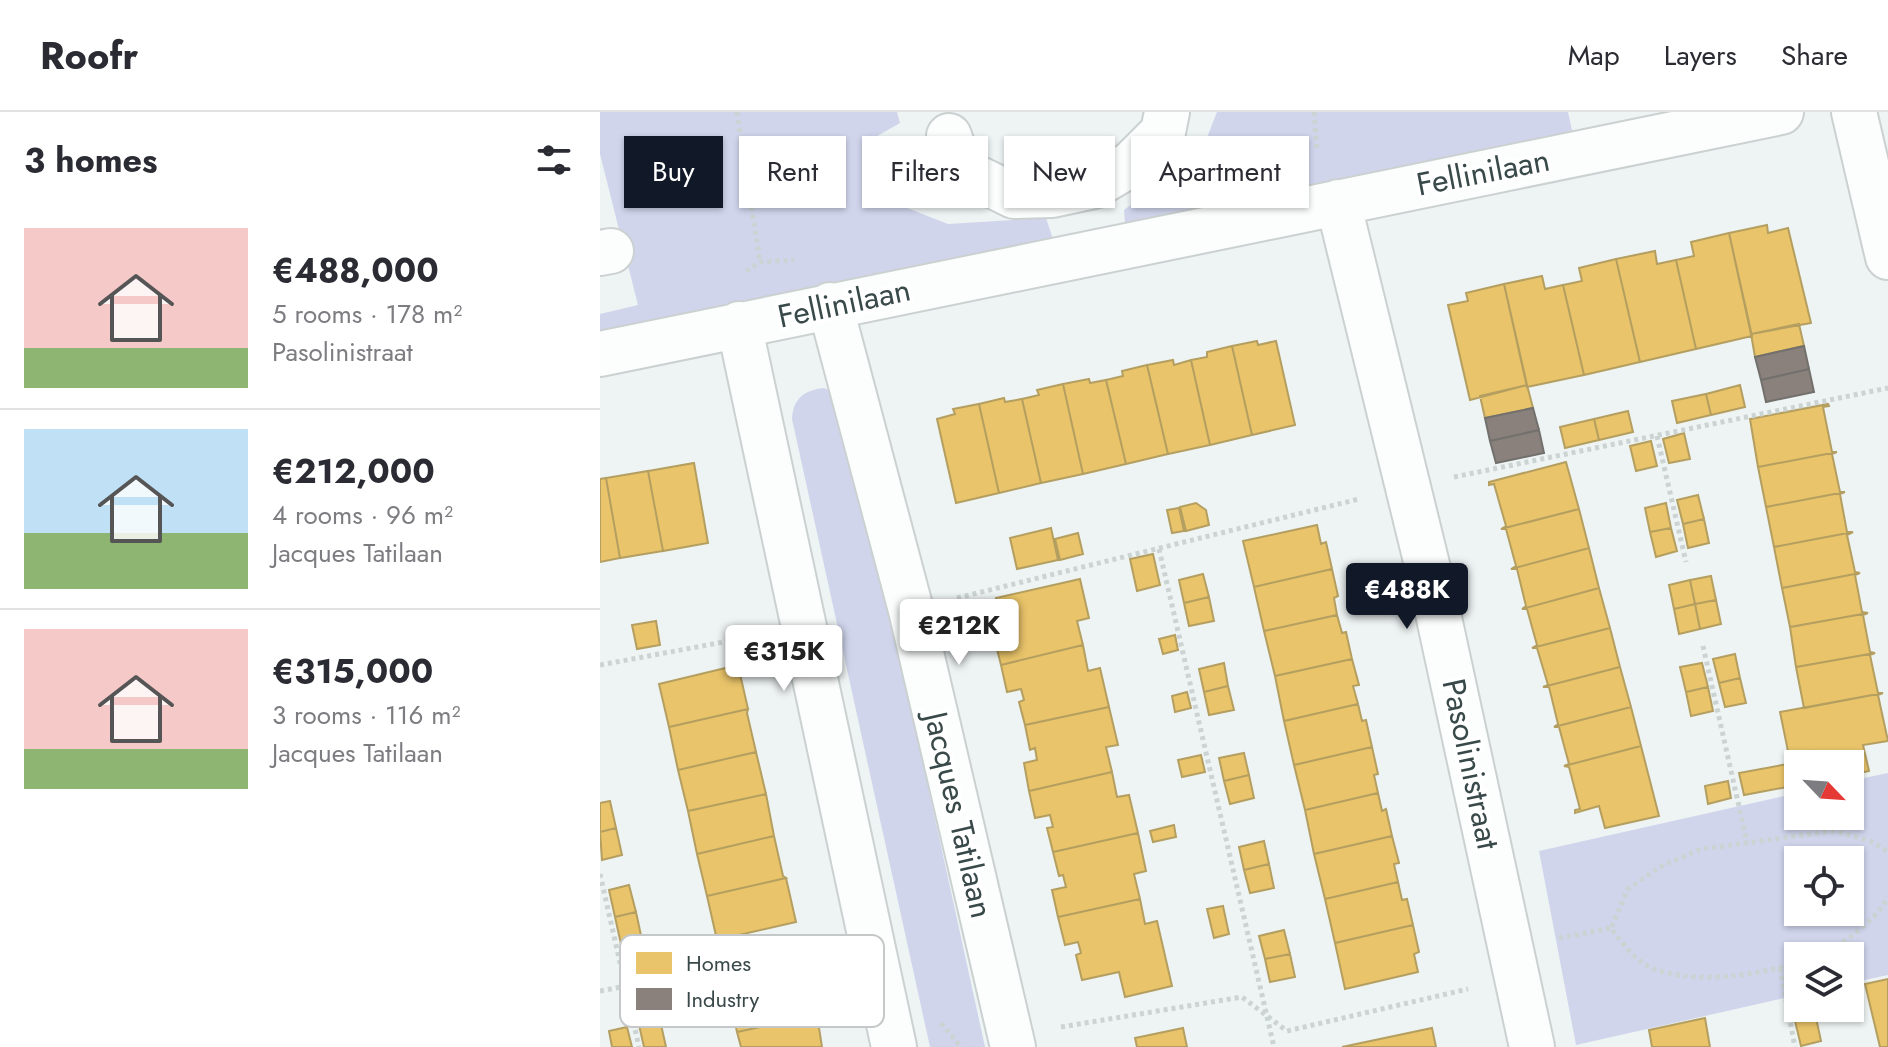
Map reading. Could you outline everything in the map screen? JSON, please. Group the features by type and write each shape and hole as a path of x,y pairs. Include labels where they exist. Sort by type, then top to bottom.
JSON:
{"street":[{"path":"1115,174 1131,164 1163,132 1167,112"},
{"name":"Fellinilaan","path":"600,354 1338,202 1593,131 1781,112"},
{"path":"1854,112 1888,257"},
{"name":"Pasolinistraat","path":"1338,202 1431,581 1532,1047"},
{"path":"1079,208 1088,253"},
{"name":"Jacques Tatilaan","path":"830,305 911,610 1012,1041"},
{"path":"739,324 870,935"},
{"path":"884,1000 894,1047"}],"path":[{"path":"737,112 760,262"},
{"path":"1314,112 1317,151"},
{"path":"911,610 1408,487 1888,388"},
{"path":"1657,436 1686,562"},
{"path":"1159,549 1274,1047"},
{"path":"600,665 804,626"},
{"path":"1703,646 1747,842"},
{"path":"1784,967 1713,977 1676,976 1641,962 1611,928 1628,889 1659,867 1701,849 1835,831 1873,842 1888,852"},
{"path":"600,874 620,960"},
{"path":"1842,942 1881,909 1888,897"},
{"path":"1780,968 1795,1047"},
{"path":"931,1011 961,1047 1012,1041 1242,997 1287,1031 1517,977"},
{"path":"600,991 620,987"},
{"path":"635,1027 639,1047"}],"shaded area":[{"path":"600,112 897,112 900,123 877,136 862,136 862,208 907,208 948,224 1046,218 1055,245 600,344 600,314 638,305 600,154"},
{"path":"1217,112 1568,112 1575,144 1309,198 1309,136 1208,136"},
{"path":"1131,205 1131,208 1259,208 1126,235 1124,210"},
{"path":"824,388 844,403 985,1047 930,1047 792,419 801,397"},
{"path":"1888,773 1888,975 1864,980 1864,942 1784,942 1784,998 1576,1045 1539,851 1784,796 1784,830 1864,830 1864,778"}],"building: Homes":[{"path":"1767,225 1768,233 1788,228 1811,323 1751,334 1729,233"},
{"path":"1729,233 1752,336 1696,349 1676,260 1694,256 1691,242"},
{"path":"1655,251 1657,264 1676,260 1696,349 1640,362 1616,259"},
{"path":"1616,259 1640,362 1584,375 1563,285 1582,281 1579,268"},
{"path":"1542,276 1545,289 1563,285 1584,375 1527,387 1504,284"},
{"path":"1504,284 1527,385 1470,400 1448,305 1468,301 1466,293"},
{"path":"1799,324 1804,346 1755,357 1751,334"},
{"path":"1257,341 1258,345 1276,341 1295,425 1252,435 1232,346"},
{"path":"1232,346 1252,435 1210,445 1191,360 1207,357 1207,352"},
{"path":"1173,360 1174,365 1191,360 1210,445 1168,454 1147,365"},
{"path":"1147,365 1168,454 1126,464 1106,380 1123,376 1122,371"},
{"path":"1089,379 1090,383 1106,380 1126,464 1083,474 1063,384"},
{"path":"1063,384 1083,474 1041,483 1022,399 1039,395 1037,390"},
{"path":"1527,385 1533,408 1485,418 1480,396"},
{"path":"1740,385 1745,407 1711,415 1706,394"},
{"path":"1706,394 1711,415 1677,423 1672,401"},
{"path":"1004,398 1005,402 1022,399 1041,483 999,493 979,404"},
{"path":"979,404 999,493 956,503 937,419 955,414 953,409"},
{"path":"1828,404 1823,407 1832,452 1837,452 1758,467 1750,419"},
{"path":"1628,411 1633,432 1599,440 1594,419"},
{"path":"1594,419 1599,440 1565,448 1560,427"},
{"path":"1684,433 1690,459 1669,463 1663,439"},
{"path":"1651,441 1657,466 1636,471 1630,446"},
{"path":"1837,452 1832,454 1840,492 1845,492 1766,507 1758,467"},
{"path":"1566,462 1579,509 1501,529 1506,526 1494,484 1489,485 1489,482"},
{"path":"694,463 708,543 663,551 648,471"},
{"path":"648,471 663,551 620,558 606,478"},
{"path":"606,478 620,558 600,562 600,479"},
{"path":"1845,492 1840,494 1847,532 1853,532 1774,547 1766,507"},
{"path":"1698,495 1704,519 1683,524 1677,500"},
{"path":"1196,503 1206,510 1209,525 1186,531 1180,507"},
{"path":"1666,503 1671,528 1650,532 1645,508"},
{"path":"1179,508 1184,531 1172,533 1167,510"},
{"path":"1579,509 1589,548 1511,569 1516,566 1506,529 1501,529"},
{"path":"1704,519 1709,543 1688,548 1683,524"},
{"path":"1317,525 1321,544 1326,542 1332,569 1254,587 1243,541"},
{"path":"1051,528 1058,560 1017,569 1010,538"},
{"path":"1671,528 1677,551 1656,557 1650,532"},
{"path":"1853,532 1847,535 1855,572 1860,573 1782,588 1774,547"},
{"path":"1078,533 1083,554 1060,560 1055,539"},
{"path":"1589,548 1599,588 1522,609 1526,606 1517,569 1511,569"},
{"path":"1153,554 1160,585 1137,591 1130,559"},
{"path":"1332,569 1338,596 1334,598 1337,615 1264,631 1254,587"},
{"path":"1860,573 1855,575 1862,612 1868,613 1790,627 1782,588"},
{"path":"1203,574 1209,597 1184,603 1179,580"},
{"path":"1711,576 1716,600 1695,604 1690,580"},
{"path":"1080,579 1089,618 1077,621 1083,645 1001,665 994,637 1008,634 1006,622 1001,623 996,598"},
{"path":"1690,580 1695,604 1674,609 1669,585"},
{"path":"1599,588 1610,628 1532,648 1537,645 1527,609 1522,609"},
{"path":"1209,597 1214,621 1189,626 1184,603"},
{"path":"1716,600 1721,624 1700,629 1695,604"},
{"path":"1695,604 1700,629 1679,634 1674,609"},
{"path":"1868,613 1863,615 1870,652 1875,653 1796,667 1790,627"},
{"path":"1337,615 1342,633 1346,632 1352,659 1275,676 1264,631"},
{"path":"656,621 660,645 637,649 632,625"},
{"path":"1610,628 1620,667 1543,687 1548,685 1537,648 1532,648"},
{"path":"1175,635 1178,650 1163,654 1159,639"},
{"path":"1083,645 1088,671 1100,668 1109,707 1025,725 1019,702 1024,700 1021,689 1007,692 1001,665"},
{"path":"1875,653 1870,655 1878,693 1883,693 1804,708 1796,667"},
{"path":"1735,654 1740,678 1719,683 1713,659"},
{"path":"1352,659 1359,685 1353,686 1358,704 1284,721 1275,676"},
{"path":"1224,663 1228,686 1204,692 1199,669"},
{"path":"1702,663 1708,687 1686,692 1680,667"},
{"path":"738,665 748,709 669,727 659,684"},
{"path":"1620,667 1631,707 1554,727 1558,724 1549,687 1543,687"},
{"path":"1740,678 1746,703 1725,707 1719,683"},
{"path":"1228,686 1234,710 1209,715 1204,692"},
{"path":"1708,687 1713,711 1691,716 1686,692"},
{"path":"1187,692 1191,708 1175,712 1172,696"},
{"path":"1883,693 1878,695 1888,741 1863,745 1869,771 1864,772 1864,750 1788,750 1780,712"},
{"path":"1358,704 1362,721 1366,720 1372,747 1294,765 1284,721"},
{"path":"1109,707 1118,745 1106,747 1112,772 1029,791 1024,763 1037,760 1035,748 1030,750 1025,725"},
{"path":"1631,707 1641,746 1564,766 1569,764 1559,727 1554,727"},
{"path":"748,709 756,752 678,770 669,727"},
{"path":"1641,746 1659,816 1605,828 1599,806 1575,813 1580,809 1569,767 1564,766"},
{"path":"1372,747 1378,774 1374,775 1378,793 1305,810 1294,765"},
{"path":"756,752 766,794 688,811 678,770"},
{"path":"1244,753 1249,775 1224,781 1219,758"},
{"path":"1201,755 1205,772 1182,777 1178,760"},
{"path":"1784,765 1784,788 1744,795 1739,773"},
{"path":"1112,772 1117,797 1129,795 1138,833 1053,852 1047,828 1053,827 1050,815 1035,818 1029,791"},
{"path":"1249,775 1254,798 1230,804 1224,781"},
{"path":"1728,781 1731,798 1708,804 1705,786"},
{"path":"1378,793 1382,811 1386,809 1392,836 1314,854 1305,810"},
{"path":"766,794 774,836 697,854 688,811"},
{"path":"610,801 616,828 600,832 600,803"},
{"path":"1174,825 1176,837 1153,842 1150,831"},
{"path":"616,828 622,855 602,860 600,832"},
{"path":"1138,833 1146,871 1134,874 1140,899 1058,917 1052,890 1066,887 1063,875 1059,876 1053,852"},
{"path":"774,836 786,878 707,896 697,854"},
{"path":"1392,836 1399,863 1394,864 1398,882 1325,899 1314,854"},
{"path":"1264,841 1269,864 1244,870 1239,847"},
{"path":"1269,864 1274,888 1250,893 1244,870"},
{"path":"786,878 796,922 739,935 716,935 707,896"},
{"path":"1398,882 1402,900 1407,899 1413,925 1335,943 1325,899"},
{"path":"629,885 636,912 615,917 609,890"},
{"path":"1140,899 1145,924 1157,921 1172,986 1125,997 1119,972 1082,980 1076,955 1081,953 1078,942 1065,945 1058,917"},
{"path":"1223,906 1229,934 1214,938 1207,909"},
{"path":"636,912 641,935 620,935 620,940 615,917"},
{"path":"1413,925 1419,952 1414,954 1418,972 1345,989 1335,943"},
{"path":"1284,930 1290,954 1265,959 1259,936"},
{"path":"1290,954 1295,977 1270,982 1265,959"},
{"path":"1888,979 1888,1047 1880,1047 1865,984"},
{"path":"1705,1018 1710,1047 1652,1047 1649,1030"},
{"path":"1795,1022 1817,1022 1821,1041 1801,1046"},
{"path":"627,1027 632,1047 612,1047 609,1031"},
{"path":"639,1027 662,1027 666,1047 644,1047"},
{"path":"736,1027 761,1027 737,1032"},
{"path":"761,1027 819,1027 822,1047 741,1047 737,1032"},
{"path":"1183,1028 1187,1047 1137,1047 1135,1038"},
{"path":"1432,1028 1436,1047 1342,1047"}],"building: Industry":[{"path":"1804,346 1809,369 1761,380 1755,357"},
{"path":"1809,369 1814,392 1766,402 1761,380"},
{"path":"1533,408 1539,430 1490,441 1485,418"},
{"path":"1539,430 1544,453 1496,463 1490,441"}]}
